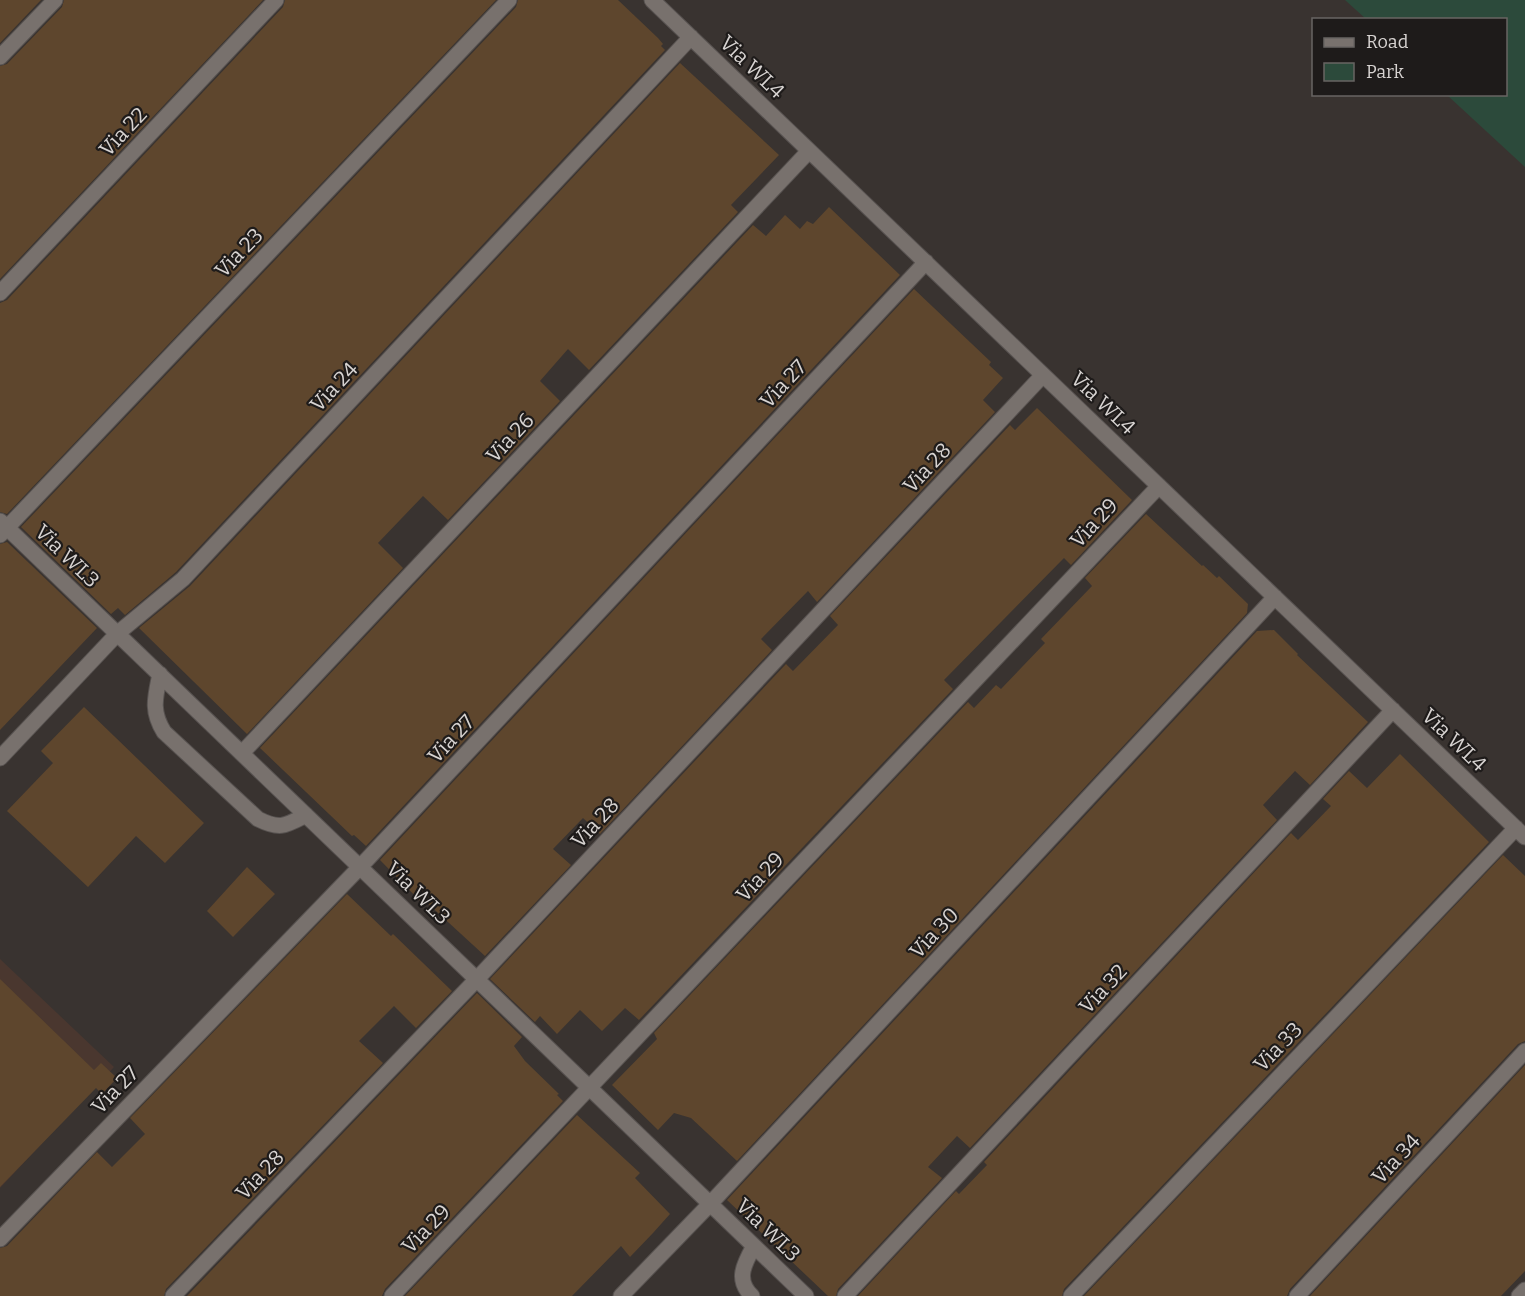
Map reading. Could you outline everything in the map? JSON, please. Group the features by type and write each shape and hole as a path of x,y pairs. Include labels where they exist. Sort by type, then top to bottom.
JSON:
{"street":[{"path":"0,57 55,0"},
{"name":"Via 22","path":"0,293 276,0"},
{"name":"Via 23","path":"2,528 508,0"},
{"name":"Via WL4","path":"652,0 1520,832"},
{"name":"Via 24","path":"0,758 118,633 183,579 691,38"},
{"name":"Via 26","path":"242,753 809,151"},
{"name":"Via 27","path":"0,1239 360,867 926,262"},
{"name":"Via 28","path":"173,1296 477,980 1043,375"},
{"name":"Via 29","path":"392,1296 1159,486"},
{"name":"Via WL3","path":"2,528 118,633 806,1296"},
{"name":"Via 30","path":"621,1296 710,1204 1275,597"},
{"path":"160,674 154,702 157,720 164,732 258,819 271,825 285,826 306,815"},
{"name":"Via 32","path":"845,1296 1393,710"},
{"name":"Via 33","path":"1071,1296 1520,832"},
{"name":"Via 34","path":"1297,1296 1525,1051"},
{"path":"752,1296 746,1291 741,1278 743,1265 754,1246"},
{"path":"1520,1296 1525,1290"}],"shaded area":[{"path":"0,959 114,1067 0,1188"}],"green space":[{"path":"1345,0 1525,0 1525,167 1448,96 1507,96 1507,18 1365,18"}],"building":[{"path":"0,0 41,0 0,43"},
{"path":"64,0 263,0 0,279 0,66 7,64 62,7"},
{"path":"285,0 496,0 7,514 0,512 0,303 7,300 283,7"},
{"path":"518,0 618,0 658,38 665,50 176,572 125,615 118,608 111,614 21,527 516,7"},
{"path":"680,63 779,155 731,205 738,212 589,370 568,349 540,381 560,401 448,520 423,496 378,543 403,568 247,734 139,628 190,586"},
{"path":"829,207 900,275 366,846 354,835 352,836 260,748 753,225 766,236 785,215 800,229 807,221 813,224"},
{"path":"914,289 991,362 989,365 1003,378 983,400 995,412 817,602 808,591 761,639 772,650 600,834 583,818 553,849 571,865 485,956 424,900 422,903 380,860"},
{"path":"1037,408 1132,500 1071,565 1064,558 944,680 953,689 639,1020 625,1008 602,1031 580,1010 557,1034 540,1016 535,1022 490,979 786,664 793,671 838,625 830,616 1010,425 1015,430"},
{"path":"1146,514 1202,566 1217,578 1219,576 1248,604 1247,613 737,1161 691,1118 674,1113 658,1130 612,1085 657,1039 654,1033 968,702 974,708 996,685 1001,689 1045,643 1041,639 1092,586 1085,578"},
{"path":"7,542 97,628 0,730 0,544"},
{"path":"1274,630 1368,722 1310,785 1295,771 1263,805 1277,820 970,1148 957,1136 928,1167 942,1178 838,1289 836,1296 828,1296 727,1200 1257,631"},
{"path":"84,707 204,823 165,863 136,836 88,887 7,811 53,763 41,751"},
{"path":"1400,754 1489,842 1064,1289 1062,1296 858,1296 956,1191 959,1194 987,1165 984,1162 1291,833 1298,840 1331,806 1323,799 1349,771 1367,788"},
{"path":"1503,855 1525,876 1525,1041 1518,1044 1290,1289 1287,1296 1084,1296"},
{"path":"247,867 275,894 233,937 207,911"},
{"path":"347,894 391,936 393,934 452,991 416,1028 394,1006 359,1041 383,1063 166,1289 164,1296 0,1296 0,1248 7,1246 97,1152 112,1167 145,1134 130,1118"},
{"path":"0,979 94,1070 101,1063 117,1078 102,1094 96,1088 0,1187"},
{"path":"477,993 522,1037 514,1046 563,1101 385,1289 382,1296 187,1296"},
{"path":"1525,1065 1525,1271 1501,1296 1310,1296"},
{"path":"577,1115 640,1173 635,1178 670,1214 653,1233 630,1257 621,1246 572,1296 405,1296"}]}
